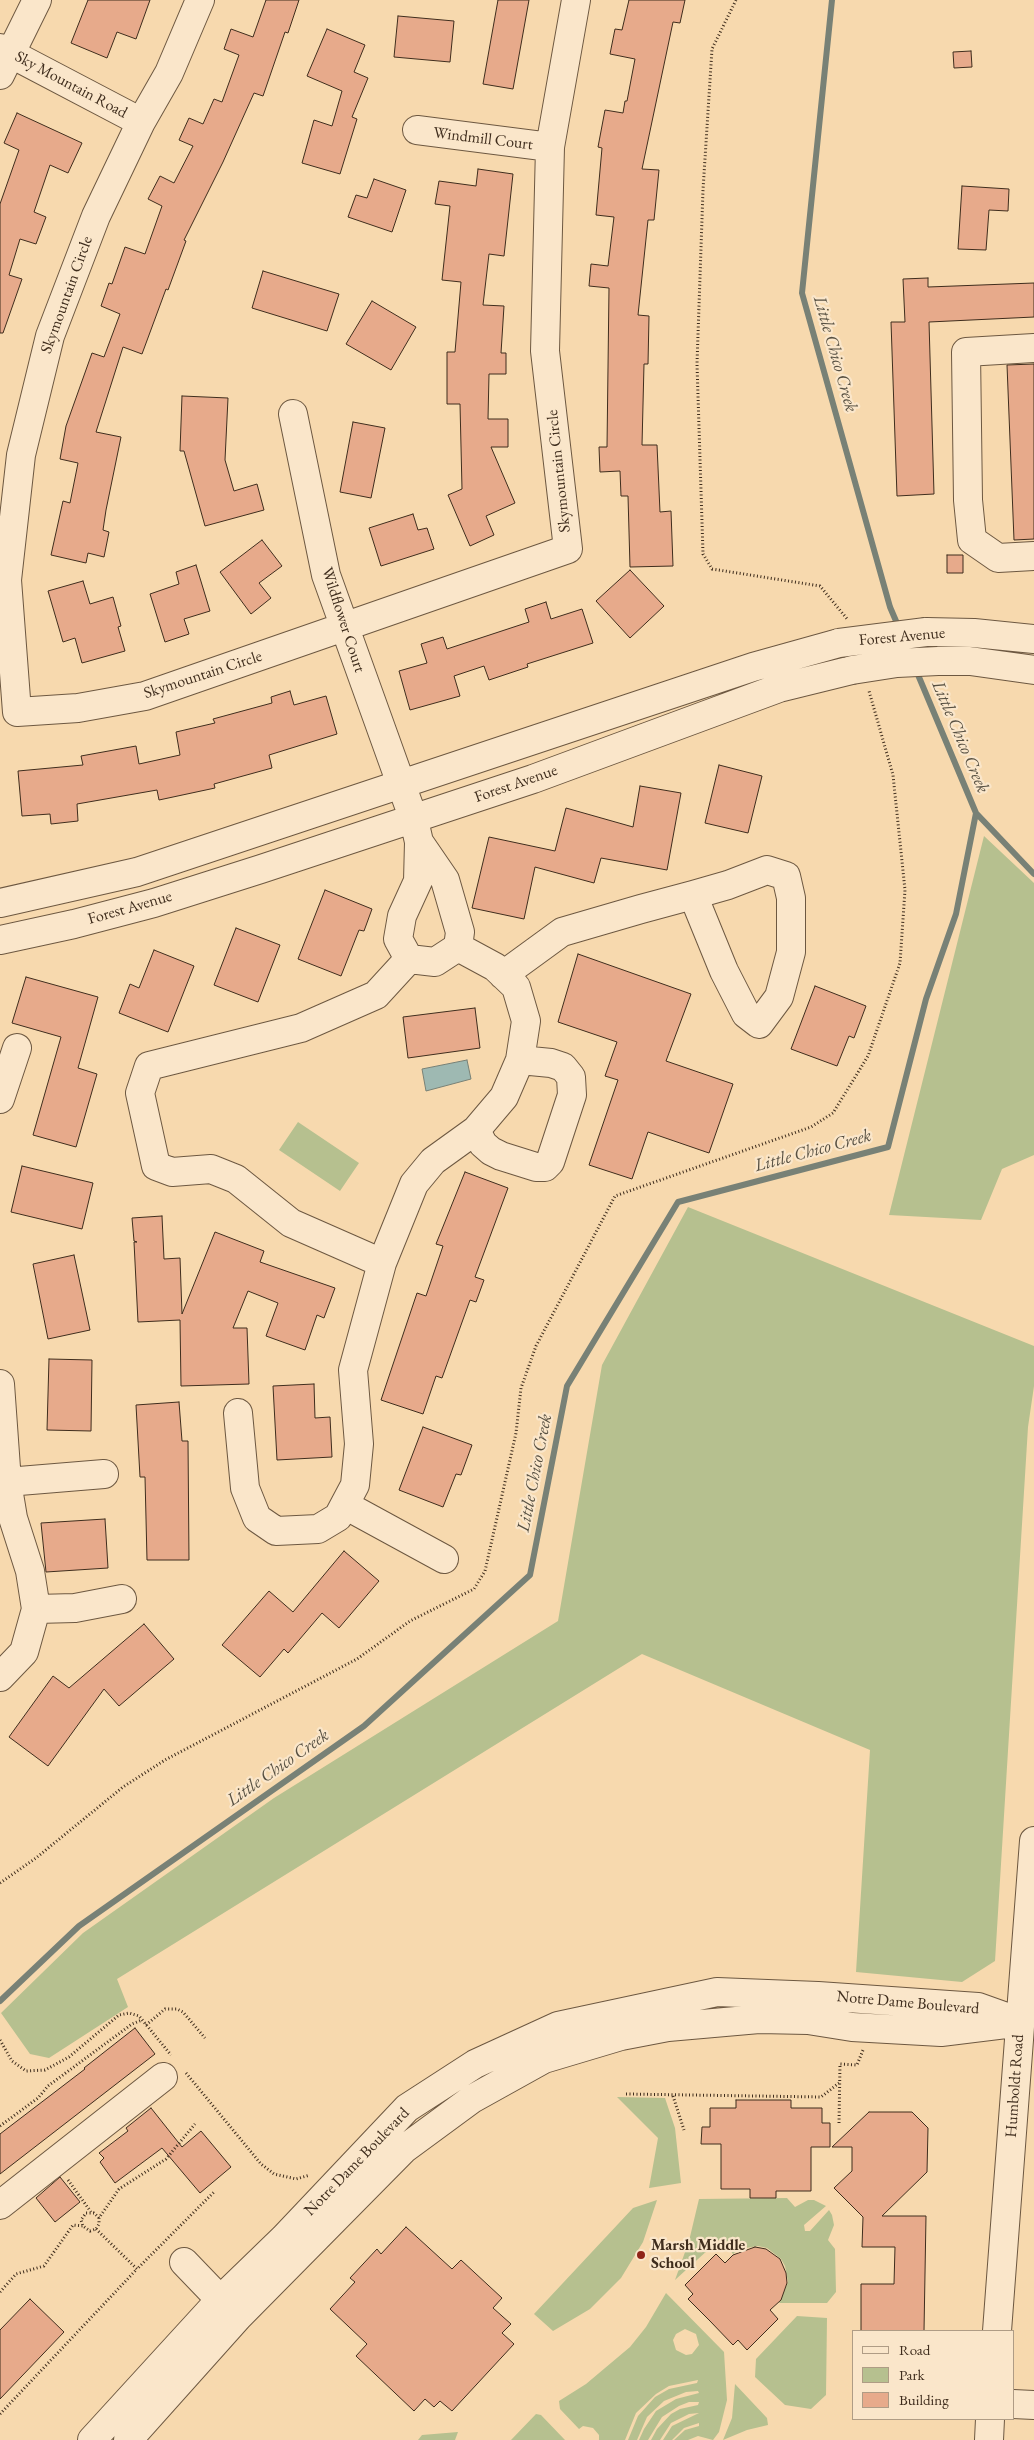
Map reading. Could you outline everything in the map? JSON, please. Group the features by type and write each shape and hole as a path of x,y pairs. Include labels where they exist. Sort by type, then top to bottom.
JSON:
{"street":[{"path":"4,59 37,0"},
{"name":"Skymountain Circle","path":"200,0 169,73 141,122 96,216 50,336 21,455 7,580 17,712 78,708 145,696 232,667 344,625 568,549 545,351 550,147 576,0"},
{"name":"Sky Mountain Road","path":"4,59 141,122"},
{"name":"Windmill Court","path":"417,130 550,147"},
{"path":"1034,348 966,352 968,500 972,540 998,558 1034,556"},
{"name":"Wildflower Court","path":"293,414 326,575 416,831"},
{"name":"Forest Avenue","path":"0,904 137,872 844,635 974,632 1034,639"},
{"name":"Forest Avenue","path":"0,940 74,924 416,831 780,688 859,676 896,663 970,661 1034,670"},
{"path":"409,959 435,962 458,947 460,932 445,880 416,831"},
{"path":"409,959 398,939 402,916 418,881 416,831"},
{"path":"503,975 562,932 728,885 767,870 786,876 791,898 791,952 779,997 759,1024 746,1014 724,971 694,895"},
{"path":"238,1413 245,1488 257,1518 276,1531 318,1529 338,1517 355,1485 359,1444 353,1370 382,1263 414,1184 433,1161 476,1130 504,1097 520,1060 526,1021 516,987 495,968 458,947"},
{"path":"382,1263 290,1223 236,1179 211,1169 172,1172 156,1166 140,1094 149,1066 301,1028 376,995 409,959"},
{"path":"0,1099 17,1048"},
{"path":"476,1130 483,1144 501,1156 536,1167 545,1167 550,1162 572,1095 571,1077 563,1067 557,1065 520,1060"},
{"path":"0,1384 7,1482 12,1518 30,1571 36,1609 24,1652 0,1677"},
{"path":"7,1482 104,1474"},
{"path":"345,1505 444,1558"},
{"path":"36,1609 75,1608 122,1599"},
{"name":"Humboldt Road","path":"997,2330 1027,2023 1034,1841"},
{"name":"Notre Dame Boulevard","path":"92,2440 229,2309 404,2149 472,2099 544,2059 621,2036 668,2027 759,2019 808,2020 852,2027 941,2032 1027,2023"},
{"path":"0,2205 163,2077"},
{"path":"184,2262 229,2309"},
{"name":"Notre Dame Boulevard","path":"128,2440 229,2309"},
{"path":"1014,2404 1034,2404"},
{"path":"989,2440 990,2420"}],"path":[{"path":"736,0 712,49 704,181 697,364 703,554 712,569 820,586 848,617 844,635"},
{"path":"0,1883 36,1858 123,1787 165,1760 357,1659 410,1622 474,1589 485,1571 516,1433 521,1388 536,1346 615,1196 811,1127 833,1113 868,1056 900,963 905,890 893,775 859,676"},
{"path":"146,2025 165,2009 176,2009 183,2012 205,2038"},
{"path":"0,2126 38,2098 48,2086 132,2024 142,2020"},
{"path":"839,2123 840,2064 857,2065 864,2048"},
{"path":"626,2094 821,2097 839,2082"},
{"path":"673,2096 684,2130"},
{"path":"0,2292 16,2274 44,2266 73,2225 83,2226 90,2231 96,2229 99,2224 99,2218 119,2189 166,2159 195,2124"},
{"path":"55,2161 91,2212 99,2218"},
{"path":"0,2414 137,2269 215,2191"},
{"path":"83,2226 82,2218 91,2212"},
{"path":"96,2229 137,2269"}],"green space":[{"path":"984,836 1034,883 1034,1155 1002,1169 981,1220 889,1215"},
{"path":"298,1122 359,1163 340,1191 279,1150"},
{"path":"688,1207 1034,1346 1034,1386 1028,1427 995,1961 962,1982 856,1972 870,1750 642,1654 117,1979 128,2007 49,2058 30,2054 1,2013 83,1933 274,1798 558,1621 602,1365"},
{"path":"617,2097 665,2098 675,2128 681,2183 649,2188 658,2138"},
{"path":"787,2198 795,2207 808,2200 814,2200 826,2206 804,2225 805,2231 810,2231 829,2210 832,2215 834,2225 828,2240 835,2249 836,2292 827,2303 779,2303 788,2282 785,2266 781,2259 767,2248 758,2246 740,2249 733,2254 720,2239 675,2280 689,2241 699,2199"},
{"path":"657,2200 643,2242 621,2278 590,2309 553,2331 534,2314 633,2208"},
{"path":"666,2293 724,2352 727,2400 719,2432 713,2440 698,2436 688,2440 674,2440 685,2430 699,2426 699,2423 684,2428 672,2440 663,2440 672,2426 699,2413 689,2414 671,2423 660,2440 651,2440 657,2429 671,2414 680,2409 698,2405 699,2402 689,2402 662,2417 648,2440 639,2440 656,2411 676,2399 699,2393 698,2391 686,2392 664,2401 647,2417 637,2440 628,2440 638,2416 655,2397 669,2389 697,2383 698,2380 669,2386 656,2394 636,2413 625,2440 599,2440 599,2435 593,2428 583,2426 579,2429 560,2409 559,2401 586,2384 630,2347 646,2327","holes":["685,2329 696,2334 699,2345 692,2354 686,2355 676,2350 673,2340 676,2334"]},
{"path":"797,2316 827,2318 826,2395 811,2409 785,2405 755,2377 756,2359"},
{"path":"735,2384 767,2418 768,2425 747,2430 723,2440 732,2418"},
{"path":"536,2414 541,2415 565,2440 511,2440"},
{"path":"458,2432 455,2440 418,2440 422,2435"}],"water":[{"path":"467,1060 471,1079 426,1091 422,1069"}],"building":[{"path":"88,0 150,0 136,39 117,32 107,58 71,43"},
{"path":"266,0 299,0 288,33 285,32 263,96 254,93 223,162 184,240 186,241 168,290 166,289 142,354 123,347 96,432 121,437 103,530 109,532 104,557 88,553 86,563 51,555 63,501 70,503 78,463 60,459 66,426 92,353 104,357 120,314 101,306 109,283 112,284 125,247 145,254 162,206 148,199 160,176 174,183 193,146 179,140 189,118 203,124 214,99 222,102 239,55 224,49 231,29 253,37"},
{"path":"498,0 529,0 513,89 483,84"},
{"path":"629,0 685,0 680,23 673,22 642,169 659,170 654,220 648,220 638,315 649,316 648,364 644,364 642,445 657,445 660,512 671,511 673,566 630,567 628,496 621,496 620,471 600,472 599,447 607,447 609,288 589,286 591,264 608,266 614,217 596,215 602,148 598,147 605,110 623,113 625,101 627,101 635,59 610,54 615,29 622,30"},
{"path":"398,16 454,21 450,62 394,57"},
{"path":"327,29 365,45 354,72 368,78 352,117 357,119 340,174 302,163 314,120 332,126 342,91 307,76"},
{"path":"971,51 972,67 954,68 953,52"},
{"path":"17,113 82,143 68,173 50,165 34,212 46,217 36,244 20,239 9,275 22,279 3,333 0,333 0,204 19,150 4,143"},
{"path":"478,169 513,174 504,256 489,254 483,305 504,306 501,353 506,353 506,374 489,374 488,419 508,419 508,447 491,447 515,503 486,516 494,535 470,546 448,495 462,489 460,404 447,404 447,352 455,352 461,282 442,280 450,206 435,204 439,181 476,186"},
{"path":"374,179 406,190 392,232 348,217 356,195 367,198"},
{"path":"962,186 1009,189 1008,211 989,210 986,250 958,249"},
{"path":"263,271 339,294 327,331 252,308"},
{"path":"928,278 928,287 1034,283 1034,317 929,322 934,494 897,496 891,322 905,322 903,279"},
{"path":"372,301 416,327 391,370 346,344"},
{"path":"1034,364 1034,539 1014,540 1007,365"},
{"path":"182,396 228,398 225,460 234,491 257,484 264,510 205,526 184,451 180,451"},
{"path":"353,422 385,428 371,498 340,492"},
{"path":"413,514 418,530 427,528 434,549 381,566 369,528"},
{"path":"262,540 282,566 259,583 271,598 251,614 220,572"},
{"path":"947,555 963,555 963,573 947,573"},
{"path":"196,565 210,611 184,619 189,634 165,642 150,594 179,584 176,572"},
{"path":"630,570 664,606 630,638 596,601"},
{"path":"83,581 90,604 113,597 121,626 118,627 125,651 82,663 75,638 63,642 48,591"},
{"path":"546,602 551,619 582,609 593,643 527,664 528,667 489,680 484,666 454,676 460,696 410,710 399,671 427,663 421,644 443,637 447,649 529,622 525,609"},
{"path":"290,691 294,705 326,696 337,734 269,755 272,768 214,784 215,788 159,800 157,790 77,804 78,821 51,824 50,814 22,816 18,771 83,765 81,756 136,746 139,764 180,755 176,732 215,723 213,719 272,703 271,697"},
{"path":"719,765 762,776 748,833 705,823"},
{"path":"640,786 681,793 667,870 601,858 594,883 535,867 524,919 472,908 489,837 555,851 566,808 633,827"},
{"path":"325,890 372,909 364,931 359,930 341,976 298,959"},
{"path":"236,928 280,945 258,1002 214,985"},
{"path":"154,950 194,966 168,1032 119,1013 130,984 139,988"},
{"path":"578,954 691,994 666,1061 733,1084 709,1153 648,1132 632,1179 589,1165 618,1080 605,1076 617,1042 558,1022"},
{"path":"26,977 98,997 78,1068 97,1074 76,1147 33,1135 61,1037 12,1023"},
{"path":"815,986 866,1006 854,1038 849,1036 837,1066 791,1049"},
{"path":"475,1008 480,1048 408,1058 403,1017"},
{"path":"22,1166 93,1183 82,1229 11,1212"},
{"path":"465,1172 508,1188 475,1277 484,1280 476,1302 470,1300 442,1378 436,1376 423,1414 381,1400 417,1293 426,1296 443,1246 436,1244"},
{"path":"162,1216 164,1259 180,1258 182,1314 215,1232 264,1251 260,1262 335,1288 324,1318 317,1315 305,1350 266,1336 278,1303 248,1291 233,1328 247,1328 249,1384 181,1386 180,1320 138,1322 134,1242 137,1242 134,1241 132,1218"},
{"path":"74,1255 90,1330 48,1339 33,1264"},
{"path":"49,1359 92,1360 91,1431 47,1430"},
{"path":"314,1384 315,1418 330,1417 332,1457 277,1460 273,1386"},
{"path":"179,1402 182,1441 188,1441 189,1560 147,1560 145,1477 140,1477 136,1405"},
{"path":"423,1427 472,1445 461,1475 456,1474 443,1507 399,1490"},
{"path":"105,1519 108,1568 46,1572 41,1523"},
{"path":"344,1551 379,1581 339,1628 322,1613 288,1653 284,1649 260,1677 222,1645 269,1591 293,1612"},
{"path":"144,1624 174,1659 119,1706 104,1689 48,1766 9,1737 53,1676 69,1688"},
{"path":"135,2028 155,2054 0,2174 0,2134"},
{"path":"736,2100 791,2100 791,2108 822,2108 822,2123 830,2123 830,2147 811,2147 811,2191 776,2191 776,2198 750,2198 750,2189 721,2189 721,2144 701,2144 702,2127 710,2127 710,2108 736,2108"},
{"path":"151,2108 182,2147 201,2131 231,2167 200,2193 162,2148 115,2183 100,2162 104,2158 99,2153 128,2131 126,2128"},
{"path":"869,2112 912,2112 928,2128 927,2172 882,2216 926,2216 924,2330 861,2330 861,2284 894,2284 895,2247 862,2247 863,2217 834,2188 852,2171 852,2147 832,2147"},
{"path":"60,2177 80,2202 55,2222 36,2198"},
{"path":"406,2227 452,2269 461,2260 502,2298 493,2308 511,2324 502,2333 514,2344 452,2411 440,2401 434,2407 425,2399 414,2411 356,2356 367,2344 330,2309 355,2282 350,2278 377,2249 381,2254"},
{"path":"755,2247 766,2249 780,2259 786,2273 787,2283 781,2300 770,2310 778,2319 747,2350 738,2340 733,2345 688,2299 693,2294 685,2285 716,2254 725,2263 733,2255"},
{"path":"30,2299 64,2332 0,2399 0,2330"}],"waterway":[{"name":"Little Chico Creek","path":"832,0 802,293 890,607 899,628"},
{"name":"Little Chico Creek","path":"0,2001 79,1926 364,1726 530,1575 567,1386 678,1202 888,1147 926,999 956,914 976,813 916,670"},
{"path":"976,813 1034,874"}],"place":[{"name":"Marsh Middle School","path":"641,2255"}]}
